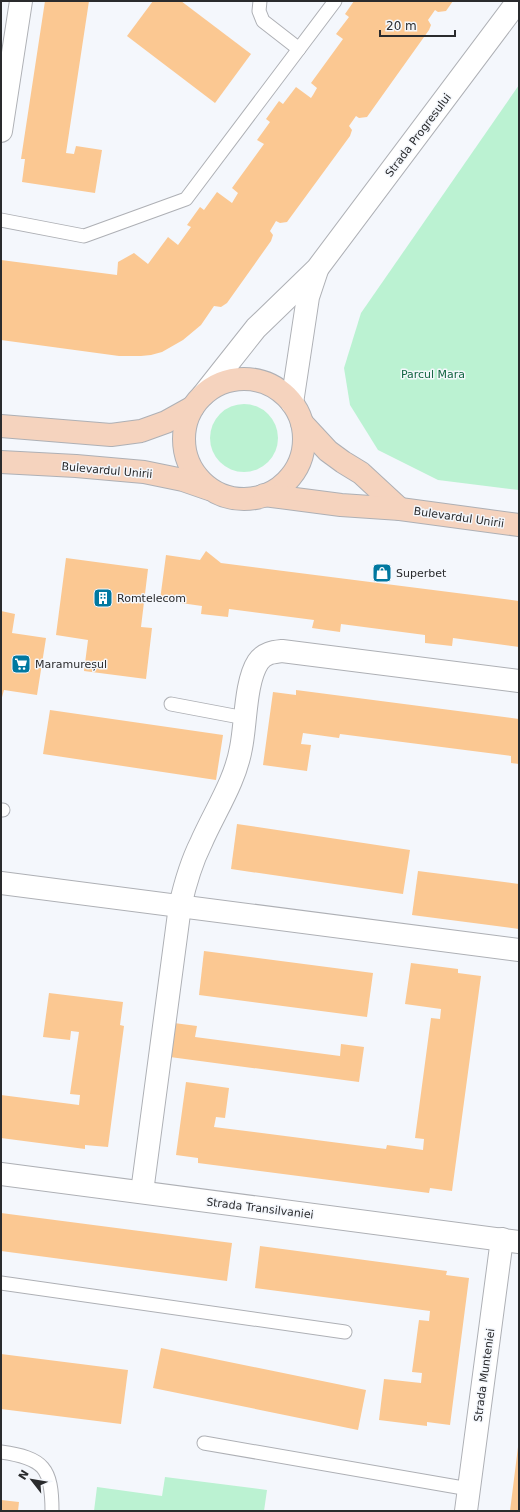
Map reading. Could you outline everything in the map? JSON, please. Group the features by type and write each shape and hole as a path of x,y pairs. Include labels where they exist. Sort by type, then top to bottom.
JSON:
{"main road":[{"name":"Bulevardul Unirii","path":"1,426 112,435 141,431 166,422 198,401 215,386 231,379 248,378 265,382 280,390 292,403 298,412 302,423 304,440 301,458 292,474 280,487 264,495 246,499 228,497 211,489 183,480 144,472 76,466 1,462"},
{"name":"Bulevardul Unirii","path":"198,401 186,424 184,442 188,461 197,477 211,489"},
{"name":"Bulevardul Unirii","path":"302,423 328,451 361,473 400,509"},
{"name":"Bulevardul Unirii","path":"264,495 341,506 400,509 519,525"}],"street":[{"path":"1,131 21,1"},
{"name":"Strada Progresului","path":"198,401 256,328 317,269 518,1"},
{"name":"Strada Progresului","path":"292,403 308,297 317,269"},
{"path":"142,1192 180,906 188,873 201,843 231,784 241,749 249,688 258,662 269,653 282,651 519,682"},
{"path":"1,883 519,950"},
{"name":"Strada Transilvaniei","path":"1,1174 511,1240"},
{"name":"Strada Munteniei","path":"466,1511 511,1240"}],"lane":[{"path":"260,1 259,11 263,21 299,49"},
{"path":"1,220 84,236 186,200 335,1"},
{"path":"171,704 245,718"},
{"path":"1,1283 345,1332"},
{"path":"204,1443 469,1489"},
{"path":"1,1452 18,1454 35,1460 47,1472 52,1494 52,1511"}],"green space":[{"name":"Parcul Mara","path":"519,85 519,490 438,480 378,450 350,405 344,368 361,313"},
{"path":"244,404 257,407 268,414 275,425 278,438 275,451 268,462 257,469 244,472 231,469 220,462 213,451 210,438 213,425 220,414 231,407"},
{"path":"165,1477 267,1490 264,1511 94,1511 97,1487 162,1496"}],"building":[{"path":"45,1 89,1 66,153 74,154 76,146 102,150 95,193 22,182 25,159 21,159"},
{"path":"153,1 181,1 251,54 215,103 127,36"},
{"path":"354,1 453,1 446,11 438,12 435,10 428,20 431,25 429,30 367,117 359,118 356,116 349,126 352,130 350,136 287,222 280,223 276,221 270,231 273,235 271,241 227,303 221,307 214,306 201,325 183,340 162,352 151,355 119,356 1,340 1,260 117,275 118,262 134,253 148,264 168,237 178,245 191,227 187,225 200,207 204,210 217,192 232,203 238,193 232,188 264,144 257,140 270,122 266,119 279,101 283,104 296,87 311,98 317,88 311,83 343,39 336,34 349,17 345,14"},
{"path":"206,551 221,563 519,601 519,647 453,638 452,646 425,643 425,635 341,624 340,632 312,628 314,620 229,609 228,617 201,614 202,606 160,600 166,555 200,560"},
{"name":"Romtelecom","path":"66,558 148,569 141,627 152,628 146,679 84,671 88,640 56,635"},
{"name":"Maramureșul","path":"1,611 15,614 12,633 46,638 37,695 4,690 1,701"},
{"path":"296,690 519,719 519,764 511,763 511,756 340,734 339,738 303,733 301,744 311,745 307,771 263,765 273,692 296,695"},
{"path":"50,710 223,735 216,780 43,754"},
{"path":"237,824 410,850 403,894 231,869"},
{"path":"418,871 519,884 519,929 412,915"},
{"path":"204,951 373,973 367,1017 199,995"},
{"path":"411,963 458,969 458,973 481,976 452,1191 430,1188 429,1193 198,1163 198,1158 176,1155 186,1082 229,1088 225,1118 216,1117 214,1127 386,1149 387,1145 423,1150 424,1139 415,1138 431,1018 440,1019 441,1009 405,1004"},
{"path":"49,993 123,1002 120,1025 124,1026 108,1147 85,1145 85,1149 1,1138 1,1095 79,1105 80,1095 70,1094 79,1032 71,1031 70,1040 43,1037"},
{"path":"174,1023 197,1026 195,1037 340,1056 341,1044 364,1047 359,1082 170,1057"},
{"path":"1,1213 232,1243 227,1281 1,1251"},
{"path":"260,1246 447,1271 446,1275 469,1278 450,1425 427,1422 427,1426 379,1420 384,1379 421,1383 422,1373 412,1372 419,1320 429,1321 430,1311 255,1288"},
{"path":"161,1348 366,1390 358,1430 153,1388"},
{"path":"1,1354 128,1370 121,1424 1,1409"},
{"path":"518,1447 519,1511 510,1511"},
{"path":"1,1500 19,1502 18,1511 1,1511"}],"place":[{"name":"Superbet","path":"382,573"},
{"name":"Romtelecom","path":"103,598"},
{"name":"Maramureșul","path":"21,664"}]}
